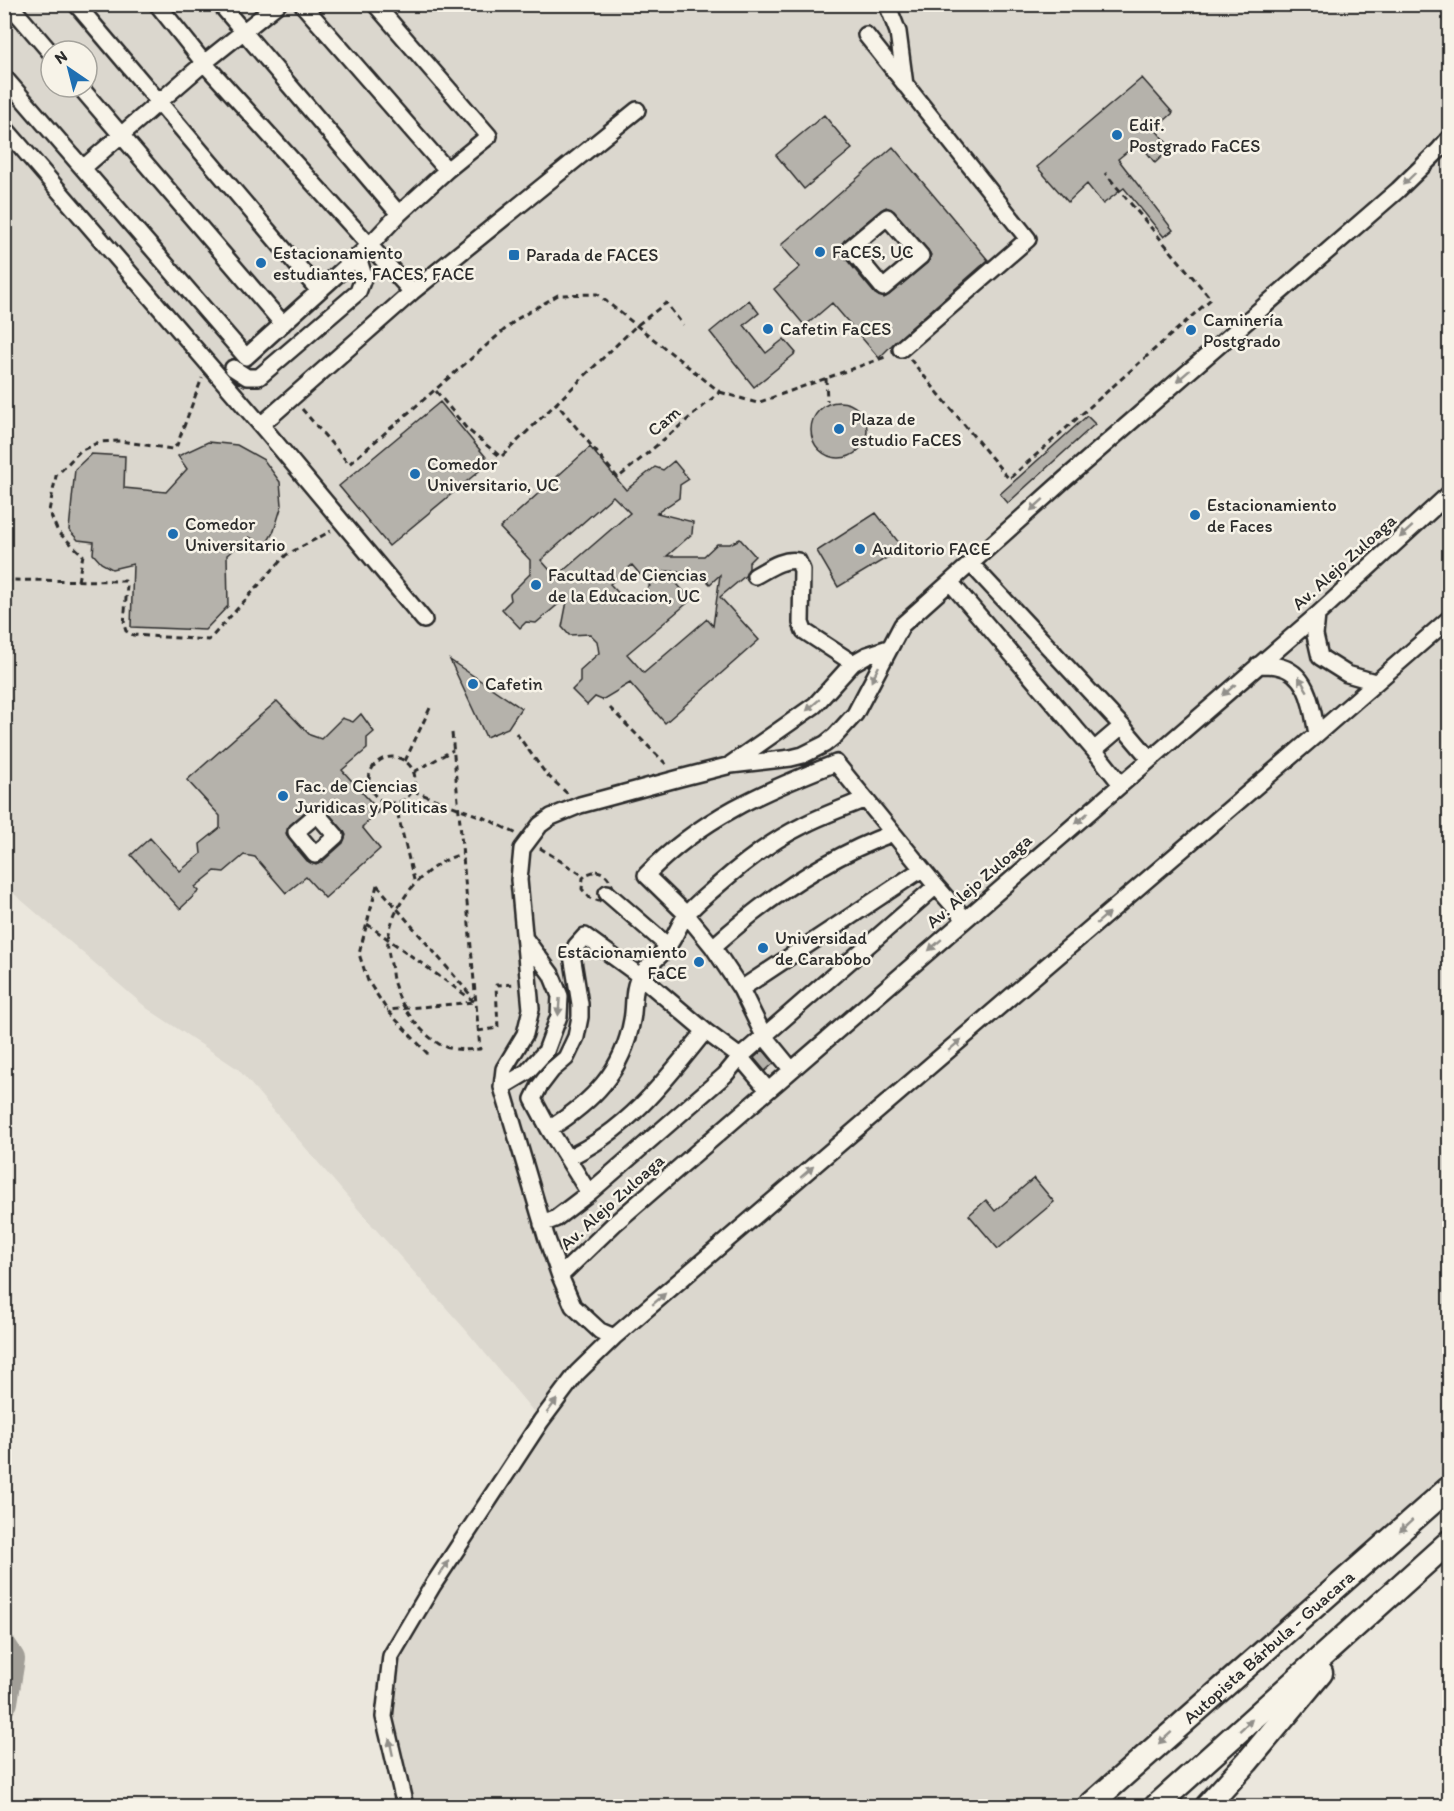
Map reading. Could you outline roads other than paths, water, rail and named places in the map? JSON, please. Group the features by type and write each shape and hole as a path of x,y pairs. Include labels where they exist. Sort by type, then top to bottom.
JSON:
{"highway":[{"name":"Autopista Bárbula - Guacara","path":"1089,1806 1449,1487"},
{"path":"1156,1806 1449,1541"},
{"path":"1208,1806 1389,1596"},
{"path":"1214,1806 1247,1762"}],"street":[{"path":"9,4 39,39"},
{"path":"76,4 320,291"},
{"path":"157,4 363,252 412,292"},
{"path":"220,4 399,214"},
{"path":"83,168 204,63 278,4"},
{"path":"302,4 447,170"},
{"path":"221,378 363,252 399,214 447,170 489,136 375,4"},
{"path":"887,4 898,32 905,85"},
{"path":"866,35 1028,239 895,352"},
{"path":"4,77 246,357"},
{"path":"90,99 283,324"},
{"path":"261,425 412,292 637,110"},
{"path":"4,127 221,378 424,620"},
{"path":"560,1276 542,1224 502,1088 504,1069 519,1046 529,1022 531,1009 519,880 522,849 528,840 540,825 551,817 580,805 731,765 791,758 825,744 846,726 855,714 902,625 1065,479 1398,190 1439,150 1449,137"},
{"path":"887,217 921,256 883,288 850,248 887,217"},
{"path":"233,368 247,377 259,376 358,292 364,276 363,252"},
{"name":"Av. Alejo Zuloaga","path":"614,1337 600,1331 573,1306 560,1276 614,1224 791,1069 1317,615 1449,493"},
{"path":"755,576 777,564 798,561 802,570 801,623 804,631 853,663"},
{"path":"971,564 1150,759"},
{"path":"950,582 1121,784"},
{"path":"1317,615 1315,635 1320,657 1347,674 1375,682"},
{"path":"404,1805 384,1717 391,1656 433,1585 541,1421 577,1373 614,1337 1449,618"},
{"path":"731,765 815,705 853,663 867,655 888,648"},
{"path":"1258,665 1279,666 1299,676 1309,694 1317,734"},
{"path":"1094,750 1122,726"},
{"path":"791,1069 764,1036 741,989 713,947 687,914 646,875 671,850 699,829 759,796 836,763 965,919"},
{"path":"549,1129 579,1110 603,1086 617,1064 629,1036 635,988 640,976 668,946 687,914 725,879 781,837 803,825 866,799"},
{"path":"713,947 752,913 792,884 860,845 893,833"},
{"path":"741,989 922,869"},
{"path":"542,1224 555,1219 589,1193 726,1075 740,1058 764,1036 936,886"},
{"path":"607,893 668,946"},
{"path":"589,1193 533,1099 538,1088 552,1070 566,1058 578,1029 580,1004 572,955 585,936 640,976 740,1058 768,1090"},
{"path":"502,1088 527,1072 546,1051 558,1016 560,996 551,974 524,937"},
{"path":"567,1158 598,1140 642,1106 663,1084 705,1031"}],"waterway":[{"path":"4,1648 11,1659 4,1702"}],"place":[{"name":"Edif. Postgrado FaCES","path":"1117,135"},
{"name":"FaCES, UC","path":"820,252"},
{"name":"Parada de FACES","path":"514,255"},
{"name":"Estacionamiento estudiantes, FACES, FACE","path":"261,263"},
{"name":"Cafetin FaCES","path":"768,329"},
{"name":"Caminería Postgrado","path":"1191,330"},
{"name":"Plaza de estudio FaCES","path":"839,429"},
{"name":"Comedor Universitario, UC","path":"415,474"},
{"name":"Estacionamiento de Faces","path":"1195,515"},
{"name":"Comedor Universitario","path":"173,534"},
{"name":"Auditorio FACE","path":"860,549"},
{"name":"Facultad de Ciencias de la Educacion, UC","path":"536,585"},
{"name":"Cafetin","path":"473,684"},
{"name":"Fac. de Ciencias Juridicas y Politicas","path":"283,796"},
{"name":"Universidad de Carabobo","path":"763,948"},
{"name":"Estacionamiento FaCE","path":"699,962"}]}
